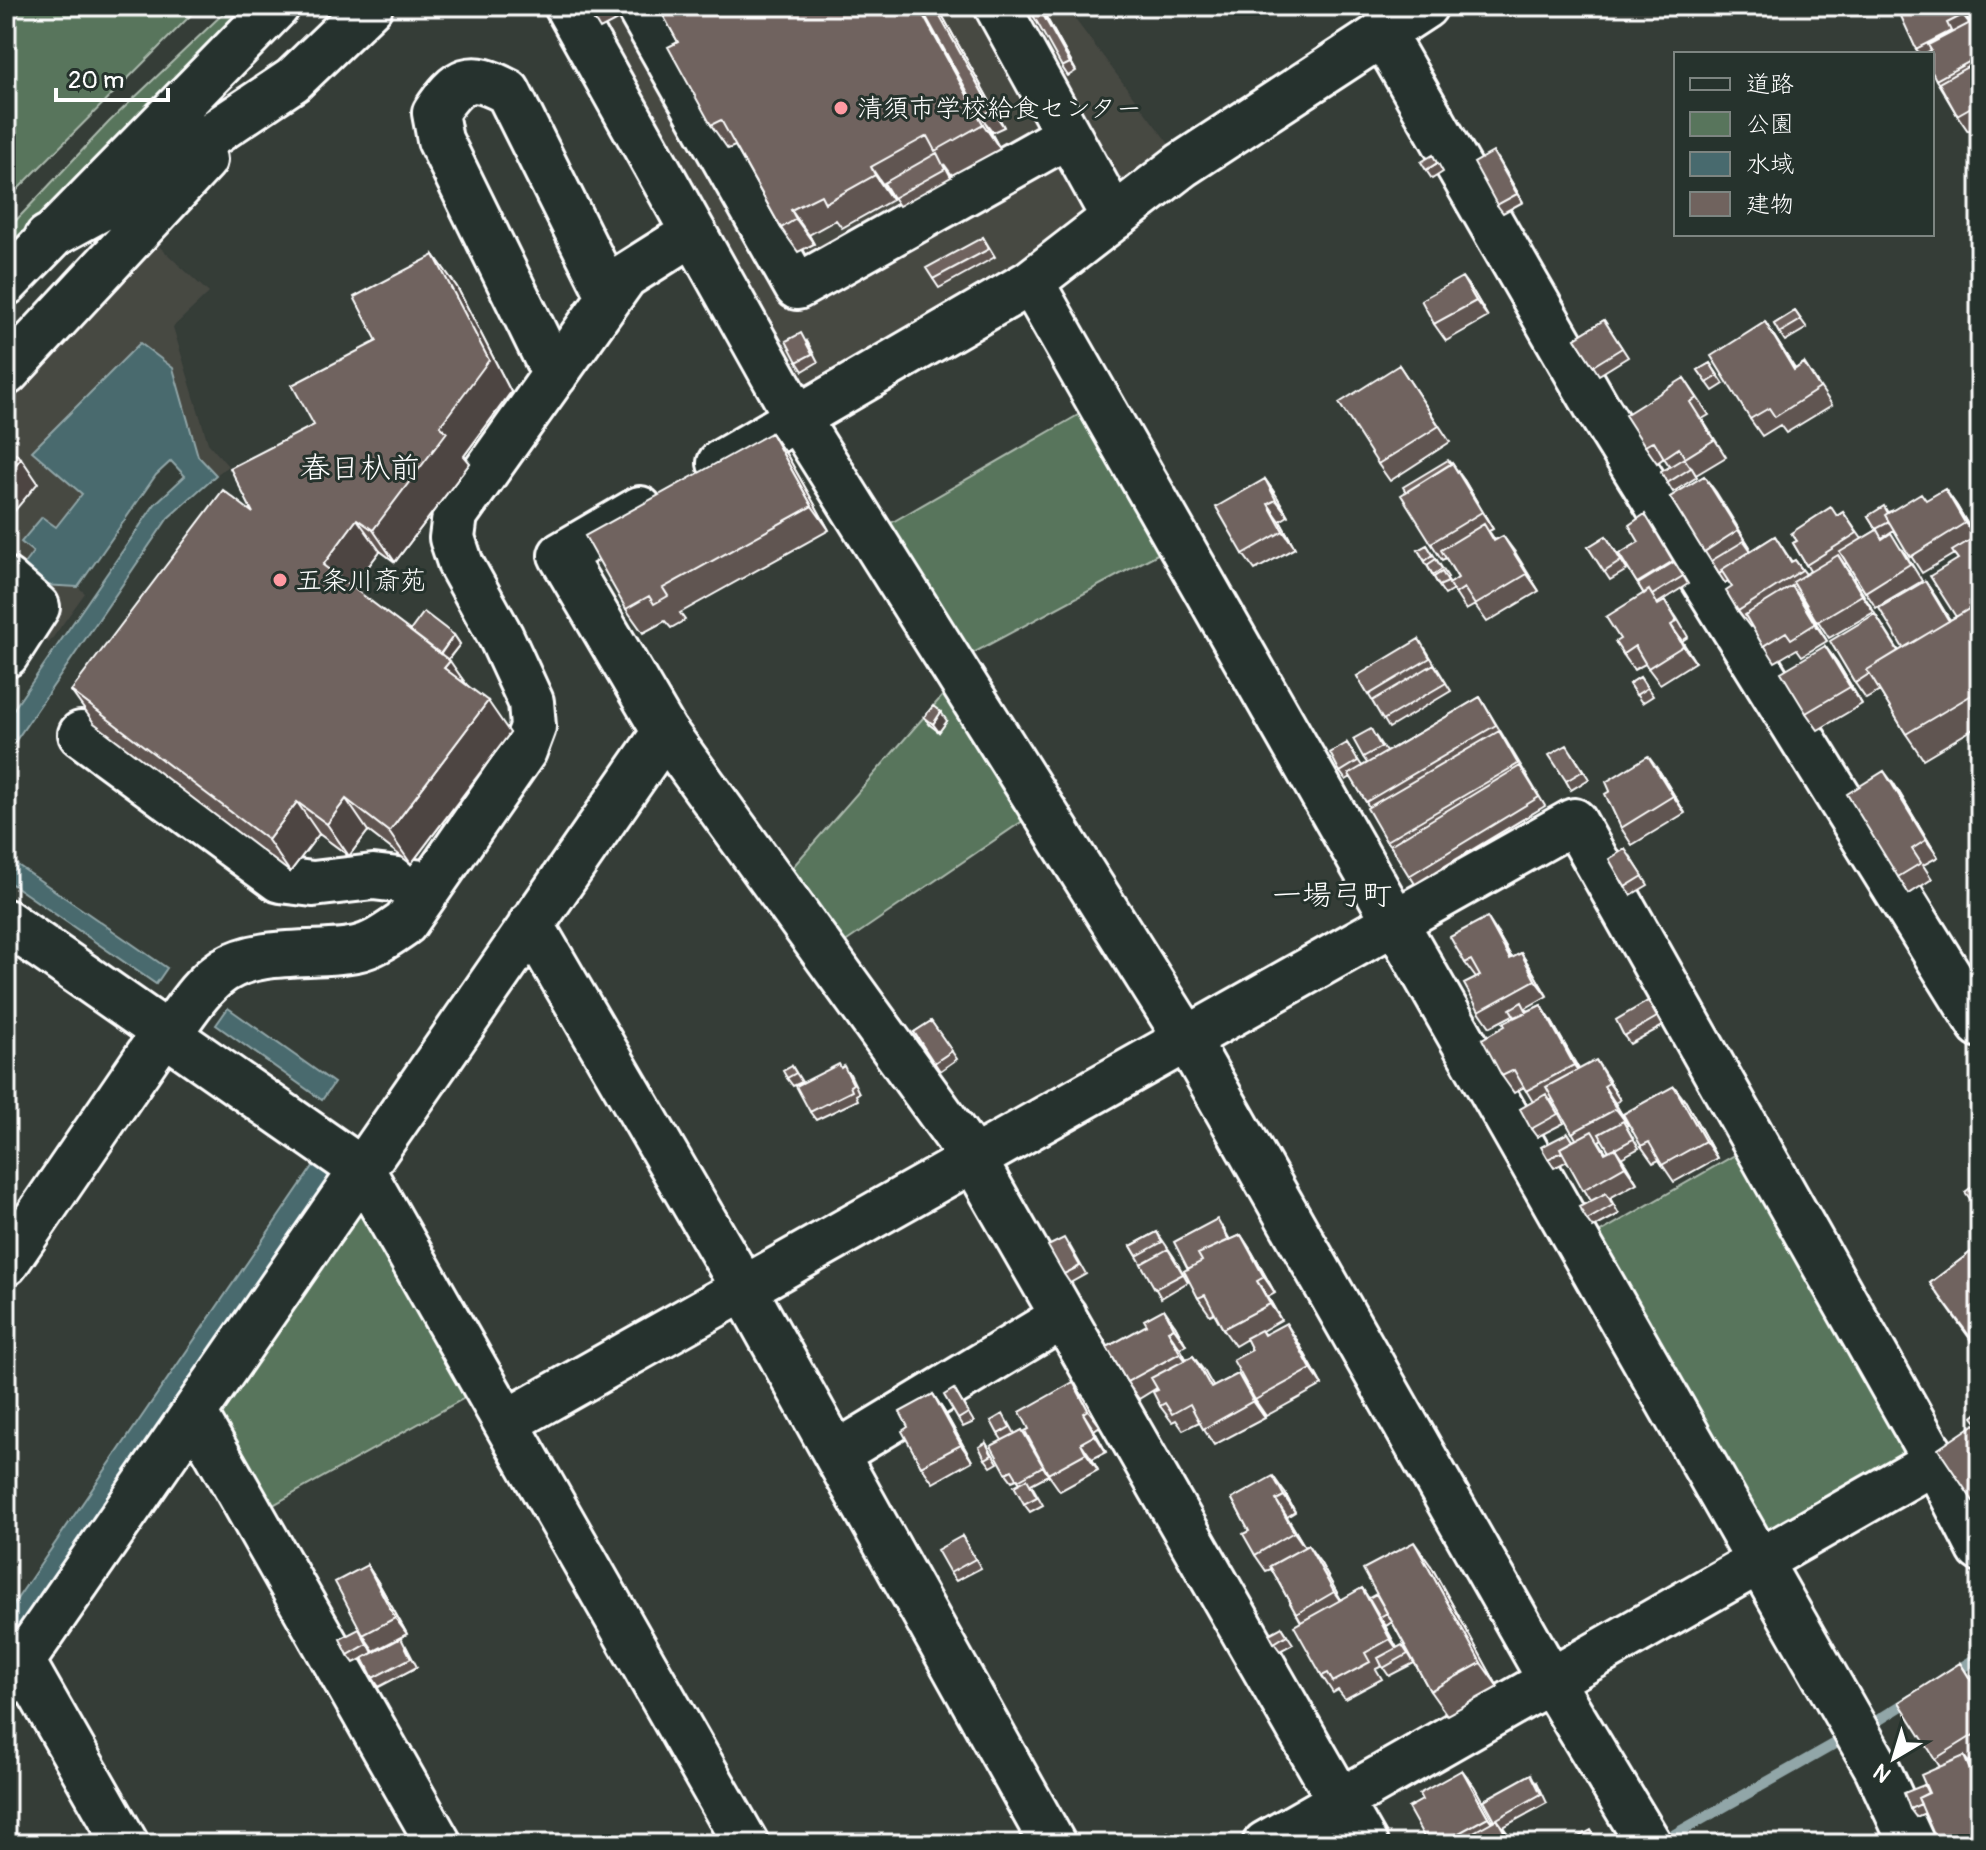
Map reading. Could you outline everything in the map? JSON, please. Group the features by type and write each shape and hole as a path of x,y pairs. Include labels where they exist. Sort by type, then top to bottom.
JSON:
{"street":[{"path":"6,283 277,6"},
{"path":"47,238 102,208 293,80 370,6"},
{"path":"567,6 797,418 1187,1039 1551,1681 1649,1844"},
{"path":"638,6 797,287 1068,135"},
{"path":"997,6 1114,218"},
{"path":"1365,1844 974,1160 665,732 561,555 1031,282 1182,165 1425,6"},
{"path":"1382,33 1598,409 1980,1025"},
{"path":"555,375 440,140 435,113 448,94 466,80 484,79 508,92 610,297"},
{"path":"6,373 258,103"},
{"path":"6,1263 166,1034 206,983 226,969 247,960 358,948 383,938 405,923 524,751 533,727 531,702 501,637 461,565 452,538 455,515 625,276 693,233"},
{"path":"1031,282 1877,1768 1912,1844"},
{"path":"6,580 37,607 6,655"},
{"path":"126,1844 14,1673 665,732"},
{"path":"81,734 280,880 313,884 373,877 432,884"},
{"path":"507,1422 1574,821 1935,1461 1980,1549"},
{"path":"6,922 362,1170 746,1844"},
{"path":"531,924 744,1289 1053,1844"},
{"path":"836,1454 1064,1316"},
{"path":"194,1413 439,1844"},
{"path":"1265,1844 1935,1461"}],"shaded area":[{"name":"清須市学校給食センター","path":"580,6 1065,6 1175,152 1037,259 808,386 795,382"},
{"path":"132,221 209,293 173,327 208,443 228,466 216,475 198,456 192,440 32,451 82,494 56,527 42,517 22,542 33,552 42,585 78,587 85,593 49,643 6,613 6,353"}],"green space":[{"path":"6,6 200,6 6,201"},
{"path":"231,6 259,6 20,244 6,231 109,122"},
{"path":"1085,411 1165,550 964,658 884,527"},
{"path":"951,686 1030,816 844,943 790,870"},
{"path":"1749,1147 1910,1459 1774,1537 1756,1534 1592,1237"},
{"path":"355,1206 368,1207 475,1392 264,1510 215,1410"}],"water":[{"path":"140,343 173,368 198,456 216,475 168,518 6,755 6,720 155,504 185,476 171,461 156,475 78,587 42,585 21,568 33,552 21,542 42,517 56,527 82,494 32,451"},
{"path":"6,857 167,968 156,984 6,880"},
{"path":"228,1008 334,1083 322,1100 216,1025"},
{"path":"316,1162 334,1175 6,1652 6,1615"}],"building":[{"path":"586,6 616,6 617,9 594,21"},
{"name":"清須市学校給食センター","path":"658,6 918,6 983,124 935,151 927,136 871,167 875,175 825,203 821,195 791,210 796,219 781,228 721,120 711,125 668,47 678,42"},
{"path":"920,6 934,6 992,110 981,116"},
{"path":"1028,6 1038,6 1070,63 1062,67"},
{"path":"1912,6 1959,6 1963,15 1947,23 1951,31 1916,49 1899,12"},
{"path":"1970,23 1973,28 1980,26 1980,56 1936,80 1934,52 1928,52 1931,50 1928,45"},
{"path":"1980,60 1980,102 1957,115 1939,83"},
{"path":"1493,152 1517,194 1497,205 1474,163"},
{"path":"937,153 945,169 893,198 884,183"},
{"path":"1433,155 1437,163 1426,170 1421,162"},
{"path":"983,237 989,249 933,279 926,268"},
{"name":"五条川斎苑","path":"434,255 489,360 440,426 447,432 373,530 357,519 323,565 450,661 444,668 488,701 389,832 346,799 327,824 297,802 268,840 71,691 223,490 253,513 230,468 314,425 292,385 377,341 354,297"},
{"path":"1462,277 1476,301 1434,324 1421,300"},
{"path":"1795,311 1801,320 1779,333 1774,324"},
{"path":"1604,320 1622,348 1593,366 1575,338"},
{"path":"1765,322 1794,370 1804,363 1820,388 1775,417 1769,408 1750,419 1711,356"},
{"path":"801,333 812,354 797,362 786,341"},
{"path":"1710,363 1718,376 1707,383 1698,370"},
{"path":"1399,365 1439,426 1378,464 1339,403"},
{"path":"1684,378 1697,398 1690,402 1714,440 1685,458 1679,448 1664,458 1654,441 1645,446 1625,415"},
{"path":"771,433 812,506 663,588 668,596 654,604 649,596 626,609 585,536"},
{"path":"6,446 21,458 6,477"},
{"path":"1684,458 1691,468 1667,483 1661,472"},
{"path":"1448,460 1451,464 1406,492 1403,487"},
{"path":"1452,463 1482,512 1431,543 1401,495"},
{"path":"1704,476 1738,530 1704,552 1670,497"},
{"path":"1265,479 1276,500 1268,504 1283,531 1243,554 1216,507"},
{"path":"1945,489 1965,523 1910,557 1885,515 1921,493 1926,500"},
{"path":"1884,506 1889,522 1876,529 1868,516"},
{"path":"1831,507 1837,516 1843,512 1857,533 1806,565 1793,543 1797,541 1791,533"},
{"path":"1645,514 1673,561 1637,583 1619,554 1639,542 1629,525"},
{"path":"1484,524 1494,541 1503,536 1527,574 1475,605 1464,588 1455,594 1449,584 1458,578 1441,550"},
{"path":"1877,530 1882,539 1891,533 1910,564 1865,592 1840,552"},
{"path":"1606,536 1621,561 1604,572 1588,547"},
{"path":"1775,536 1791,562 1795,560 1802,570 1738,611 1726,591 1732,587 1721,570"},
{"path":"1972,539 1980,551 1980,604 1956,617 1930,576 1958,559 1952,551"},
{"path":"1744,541 1751,551 1719,574 1711,561"},
{"path":"1427,545 1433,555 1425,561 1418,550"},
{"path":"1838,555 1862,595 1817,622 1793,582"},
{"path":"1436,559 1442,569 1433,575 1427,565"},
{"path":"1674,562 1683,576 1652,595 1649,590 1644,594 1638,584"},
{"path":"1442,572 1448,582 1439,586 1434,577"},
{"path":"1925,581 1949,621 1903,648 1879,608"},
{"path":"1792,586 1815,624 1791,639 1786,632 1763,646 1745,615"},
{"path":"1649,590 1658,605 1665,601 1677,621 1671,625 1683,646 1648,668 1635,646 1623,654 1615,642 1620,639 1606,617"},
{"path":"1972,607 1980,620 1980,690 1906,734 1867,670"},
{"path":"424,612 454,635 440,654 410,631"},
{"path":"1875,614 1898,651 1867,670 1869,674 1855,683 1830,641"},
{"path":"1419,639 1430,658 1368,695 1357,676"},
{"path":"1825,646 1850,687 1806,713 1781,672"},
{"path":"1434,664 1446,683 1383,720 1372,701"},
{"path":"1640,677 1647,688 1636,695 1629,684"},
{"path":"1480,697 1496,725 1366,802 1349,774"},
{"path":"933,706 941,712 933,724 924,717"},
{"path":"1371,729 1381,747 1363,757 1353,739"},
{"path":"1499,731 1518,764 1386,841 1367,808"},
{"path":"1347,743 1358,761 1340,772 1330,753"},
{"path":"1567,745 1583,771 1566,781 1549,755"},
{"path":"1648,756 1673,796 1621,828 1605,794 1610,791 1606,782"},
{"path":"1520,766 1539,797 1409,876 1390,845"},
{"path":"1884,771 1926,840 1912,849 1921,863 1898,877 1847,794"},
{"path":"1625,849 1643,876 1625,887 1609,859"},
{"path":"1487,917 1510,959 1521,953 1535,980 1479,1011 1464,984 1480,976 1471,960 1465,963 1450,937"},
{"path":"1648,1001 1657,1017 1624,1036 1616,1020"},
{"path":"1522,1002 1527,1012 1515,1017 1510,1009"},
{"path":"1541,1005 1574,1065 1526,1091 1514,1070 1502,1076 1482,1039 1505,1026 1503,1023"},
{"path":"931,1021 952,1051 934,1063 914,1032"},
{"path":"1596,1060 1609,1083 1604,1086 1616,1109 1572,1133 1546,1087"},
{"path":"839,1064 841,1068 844,1066 853,1084 850,1086 852,1091 810,1112 796,1086"},
{"path":"792,1066 796,1073 787,1078 783,1071"},
{"path":"1674,1086 1705,1141 1662,1165 1649,1142 1641,1146 1623,1114"},
{"path":"1546,1094 1558,1114 1531,1129 1520,1109"},
{"path":"1623,1121 1633,1139 1609,1151 1599,1134"},
{"path":"1592,1131 1605,1153 1615,1148 1625,1166 1583,1190 1560,1148"},
{"path":"1568,1133 1573,1141 1560,1148 1562,1152 1548,1159 1541,1147"},
{"path":"1980,1181 1980,1212 1965,1192"},
{"path":"1606,1193 1613,1205 1587,1220 1579,1207"},
{"path":"1217,1219 1229,1240 1198,1254 1202,1261 1188,1269 1174,1242"},
{"path":"1157,1232 1162,1242 1137,1256 1131,1246"},
{"path":"1241,1235 1264,1277 1257,1281 1270,1304 1223,1329 1205,1295 1198,1298 1184,1271 1202,1261 1198,1254"},
{"path":"1064,1238 1080,1266 1064,1274 1048,1246"},
{"path":"1980,1245 1980,1350 1930,1283"},
{"path":"1168,1249 1183,1274 1155,1289 1141,1264"},
{"path":"1164,1309 1174,1328 1168,1331 1180,1353 1127,1382 1107,1347 1147,1325 1144,1320"},
{"path":"1286,1323 1311,1369 1255,1400 1233,1360 1252,1350 1246,1338 1261,1330 1264,1335"},
{"path":"1193,1356 1211,1388 1238,1374 1253,1401 1203,1429 1190,1404 1172,1414 1165,1403 1160,1406 1153,1392 1158,1390 1151,1378"},
{"path":"1073,1382 1088,1410 1083,1413 1095,1435 1081,1443 1086,1453 1048,1474 1025,1431 1029,1429 1020,1412"},
{"path":"954,1389 968,1413 958,1419 944,1395"},
{"path":"933,1394 961,1445 921,1466 902,1431 908,1427 900,1412"},
{"path":"1980,1411 1980,1426 1973,1417"},
{"path":"1003,1414 1010,1427 998,1434 991,1421"},
{"path":"1975,1424 1980,1431 1979,1510 1938,1449"},
{"path":"1022,1430 1043,1466 1018,1480 1012,1470 1006,1473 991,1446"},
{"path":"986,1443 992,1455 985,1459 979,1447"},
{"path":"1273,1476 1284,1496 1276,1500 1294,1532 1255,1555 1243,1534 1249,1531 1232,1499"},
{"path":"1027,1479 1037,1497 1024,1504 1014,1486"},
{"path":"962,1536 975,1559 950,1573 937,1550"},
{"path":"1414,1542 1481,1663 1430,1691 1363,1569"},
{"path":"1308,1545 1334,1592 1296,1614 1270,1566"},
{"path":"367,1565 395,1618 363,1635 335,1582"},
{"path":"1362,1588 1390,1639 1365,1653 1370,1662 1333,1682 1328,1673 1322,1676 1294,1626"},
{"path":"1376,1594 1387,1613 1380,1617 1369,1598"},
{"path":"1282,1627 1287,1635 1274,1643 1269,1634"},
{"path":"359,1629 367,1644 348,1655 340,1639"},
{"path":"401,1638 411,1658 373,1678 363,1658"},
{"path":"1402,1645 1408,1654 1383,1668 1378,1658"},
{"path":"1960,1663 1980,1695 1980,1731 1935,1759 1899,1702"},
{"path":"1964,1756 1978,1789 1974,1791 1980,1804 1980,1839 1969,1844 1938,1844 1918,1798 1929,1793 1921,1775"},
{"path":"1462,1770 1488,1817 1439,1844 1428,1844 1408,1808 1422,1800 1419,1794"},
{"path":"1531,1774 1541,1794 1495,1820 1484,1800"},
{"path":"1924,1785 1928,1793 1918,1798 1921,1804 1910,1809 1904,1793"},
{"path":"1497,1819 1511,1844 1452,1844"},
{"path":"1591,1830 1599,1843 1613,1836 1617,1844 1566,1844"},
{"path":"1168,1832 1175,1844 1147,1844"}],"waterway":[{"path":"1950,1675 1980,1656"},
{"path":"1872,1724 1912,1699"},
{"path":"1663,1841 1840,1741"}],"place":[{"name":"清須市学校給食センター","path":"841,108"},
{"name":"五条川斎苑","path":"280,580"}],"district":[{"name":"春日杁前","path":"360,468"},
{"name":"一場弓町","path":"1332,895"}]}
